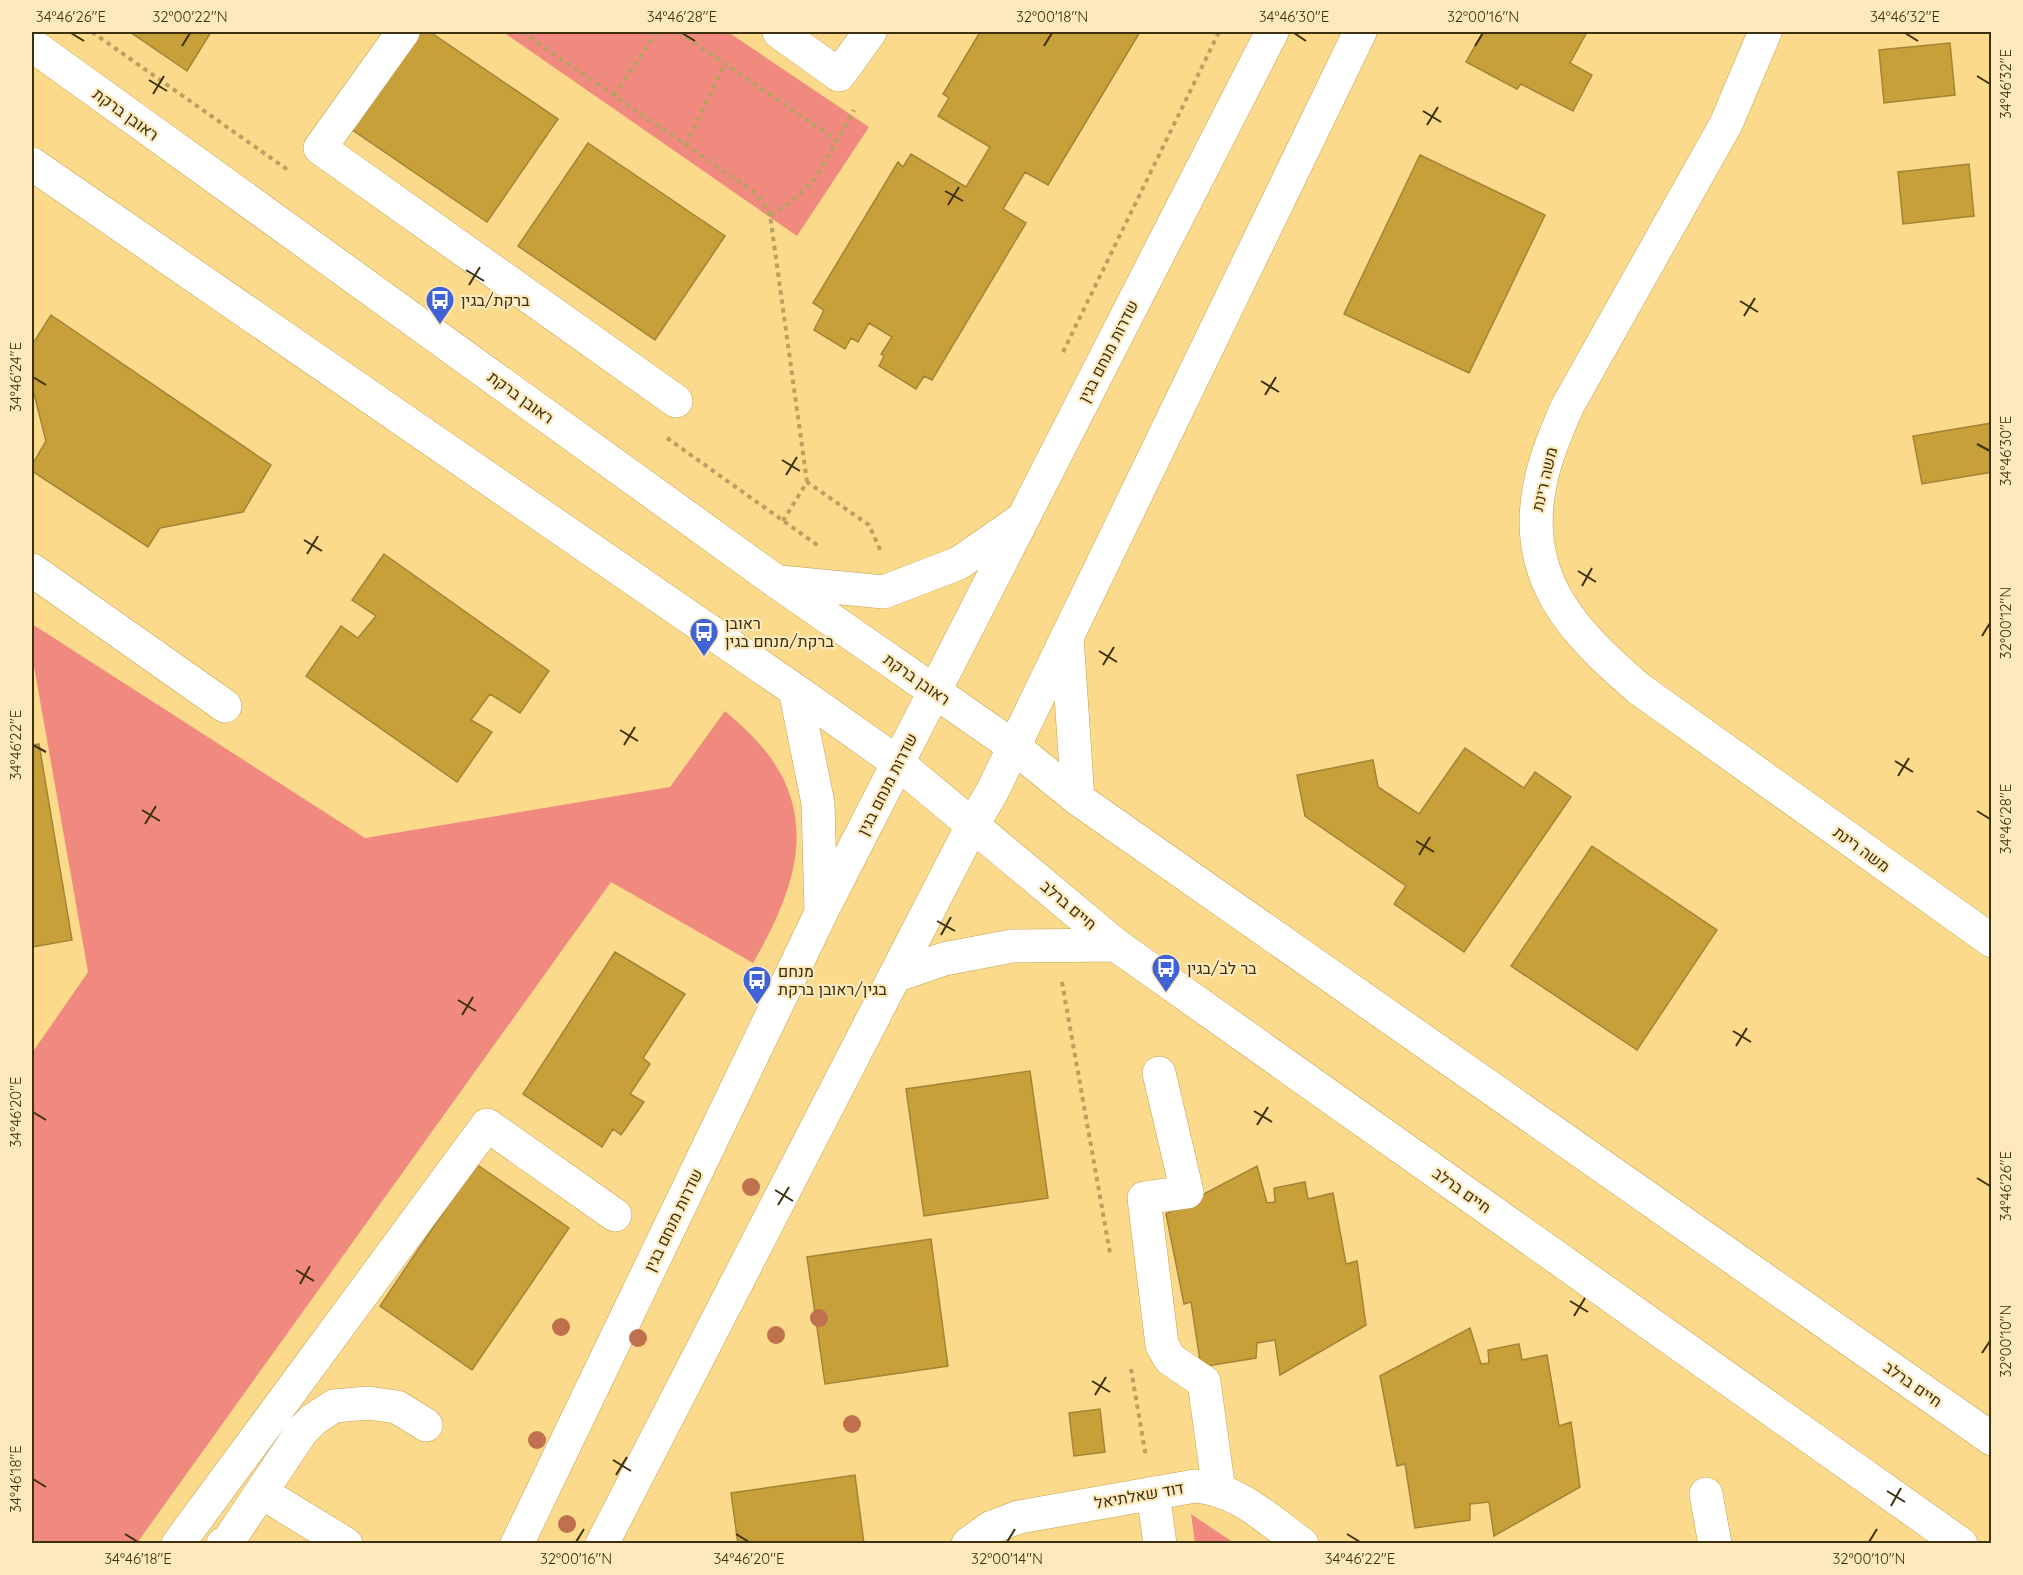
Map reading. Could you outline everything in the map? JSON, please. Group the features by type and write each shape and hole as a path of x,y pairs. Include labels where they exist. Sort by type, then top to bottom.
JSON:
{"street":[{"path":"403,32 320,148 676,401"},
{"path":"779,32 839,75 870,32"},
{"name":"שדרות מנחם בגין","path":"517,1544 821,913 1272,32"},
{"path":"602,1544 973,824 992,792 1360,32"},
{"name":"משה רינת","path":"1765,32 1726,124 1567,407 1550,448 1540,485 1535,521 1539,555 1550,588 1570,621 1599,654 1638,688 1992,941"},
{"name":"ראובן ברקת","path":"32,45 777,582 1013,746"},
{"path":"32,164 795,690 898,763 973,824"},
{"path":"777,582 884,592 959,563 1022,519"},
{"path":"32,570 225,706"},
{"path":"1067,636 1078,799"},
{"path":"795,690 818,803 821,913"},
{"name":"חיים ברלב","path":"1013,746 1078,799 1992,1439"},
{"name":"חיים ברלב","path":"973,824 1116,945 1953,1541"},
{"path":"895,976 944,959 1012,946 1116,945"},
{"path":"1159,1073 1187,1192 1144,1198 1161,1345 1170,1359 1204,1382 1219,1491"},
{"path":"178,1544 487,1125 615,1215"},
{"path":"223,1544 229,1540 302,1431 314,1419 334,1406 368,1403 397,1407 426,1425"},
{"name":"דוד שאלתיאל","path":"968,1544 990,1528 1019,1517 1195,1486 1219,1491 1250,1507 1302,1544"},
{"path":"261,1492 346,1544"},
{"path":"1153,1493 1160,1544"},
{"path":"1706,1494 1715,1544"}],"path":[{"path":"522,32 757,194 770,215 807,482 783,521"},
{"path":"614,95 657,32"},
{"path":"679,32 836,140"},
{"path":"1058,361 1220,32"},
{"path":"686,145 725,63"},
{"path":"770,215 790,203 815,178 860,100"},
{"path":"807,482 869,525 896,588"},
{"path":"1056,946 1111,1260"},
{"path":"1130,1365 1153,1493"}],"shaded area":[{"path":"503,32 728,32 869,127 797,236"},
{"path":"32,624 365,838 670,787 725,711 754,738 770,757 785,783 794,809 797,835 795,861 788,887 779,913 753,963 611,882 137,1543 32,1543 32,1053 88,972 32,655"},
{"path":"1191,1514 1234,1543 1195,1543"}],"building":[{"path":"130,32 211,32 187,71"},
{"path":"418,32 430,32 558,119 487,222 351,129"},
{"path":"980,32 1140,32 1048,185 1025,172 1003,209 1026,223 932,380 924,376 916,389 879,366 884,356 881,354 892,337 869,323 858,342 851,338 845,349 814,330 824,310 813,303 898,162 903,167 911,154 966,187 990,147 938,116 949,98 943,94"},
{"path":"1483,32 1587,32 1570,63 1592,75 1573,111 1521,84 1517,89 1466,62"},
{"path":"1950,43 1955,95 1884,103 1879,50"},
{"path":"588,143 725,236 655,340 518,246"},
{"path":"1420,155 1545,215 1469,373 1344,314"},
{"path":"1969,164 1974,216 1903,224 1898,172"},
{"path":"51,315 271,465 243,512 160,528 148,547 32,471 32,465 46,441 32,386 32,345"},
{"path":"1992,423 1992,472 1922,484 1913,436"},
{"path":"384,554 549,671 520,713 490,694 471,720 492,732 457,782 306,676 341,626 358,638 376,616 352,600"},
{"path":"39,744 72,940 32,947 32,745"},
{"path":"1465,748 1524,788 1535,772 1571,797 1464,952 1394,904 1406,886 1305,816 1297,775 1373,760 1378,787 1419,814"},
{"path":"1592,846 1717,930 1637,1050 1511,966"},
{"path":"615,952 685,994 643,1058 650,1064 630,1094 644,1102 621,1135 613,1129 602,1147 523,1094"},
{"path":"1030,1071 1048,1198 924,1216 906,1089"},
{"path":"476,1164 569,1228 472,1370 380,1306"},
{"path":"1257,1166 1267,1203 1275,1202 1274,1188 1305,1182 1308,1199 1333,1193 1346,1264 1357,1261 1366,1325 1280,1375 1275,1340 1257,1343 1256,1358 1201,1367 1191,1302 1184,1304 1166,1214"},
{"path":"931,1239 948,1366 825,1384 807,1257"},
{"path":"1470,1328 1481,1364 1489,1363 1488,1350 1519,1344 1522,1360 1547,1355 1559,1426 1571,1422 1580,1487 1494,1536 1489,1502 1470,1504 1470,1520 1415,1528 1405,1464 1397,1466 1380,1376"},
{"path":"1100,1409 1105,1452 1074,1456 1069,1413"},
{"path":"855,1475 864,1544 738,1544 731,1493"}],"place":[{"name":"ברקת/בגין","path":"440,326"},
{"name":"ראובן ברקת/מנחם בגין","path":"704,658"},
{"name":"בר לב/בגין","path":"1166,994"},
{"name":"מנחם בגין/ראובן ברקת","path":"757,1006"}]}
